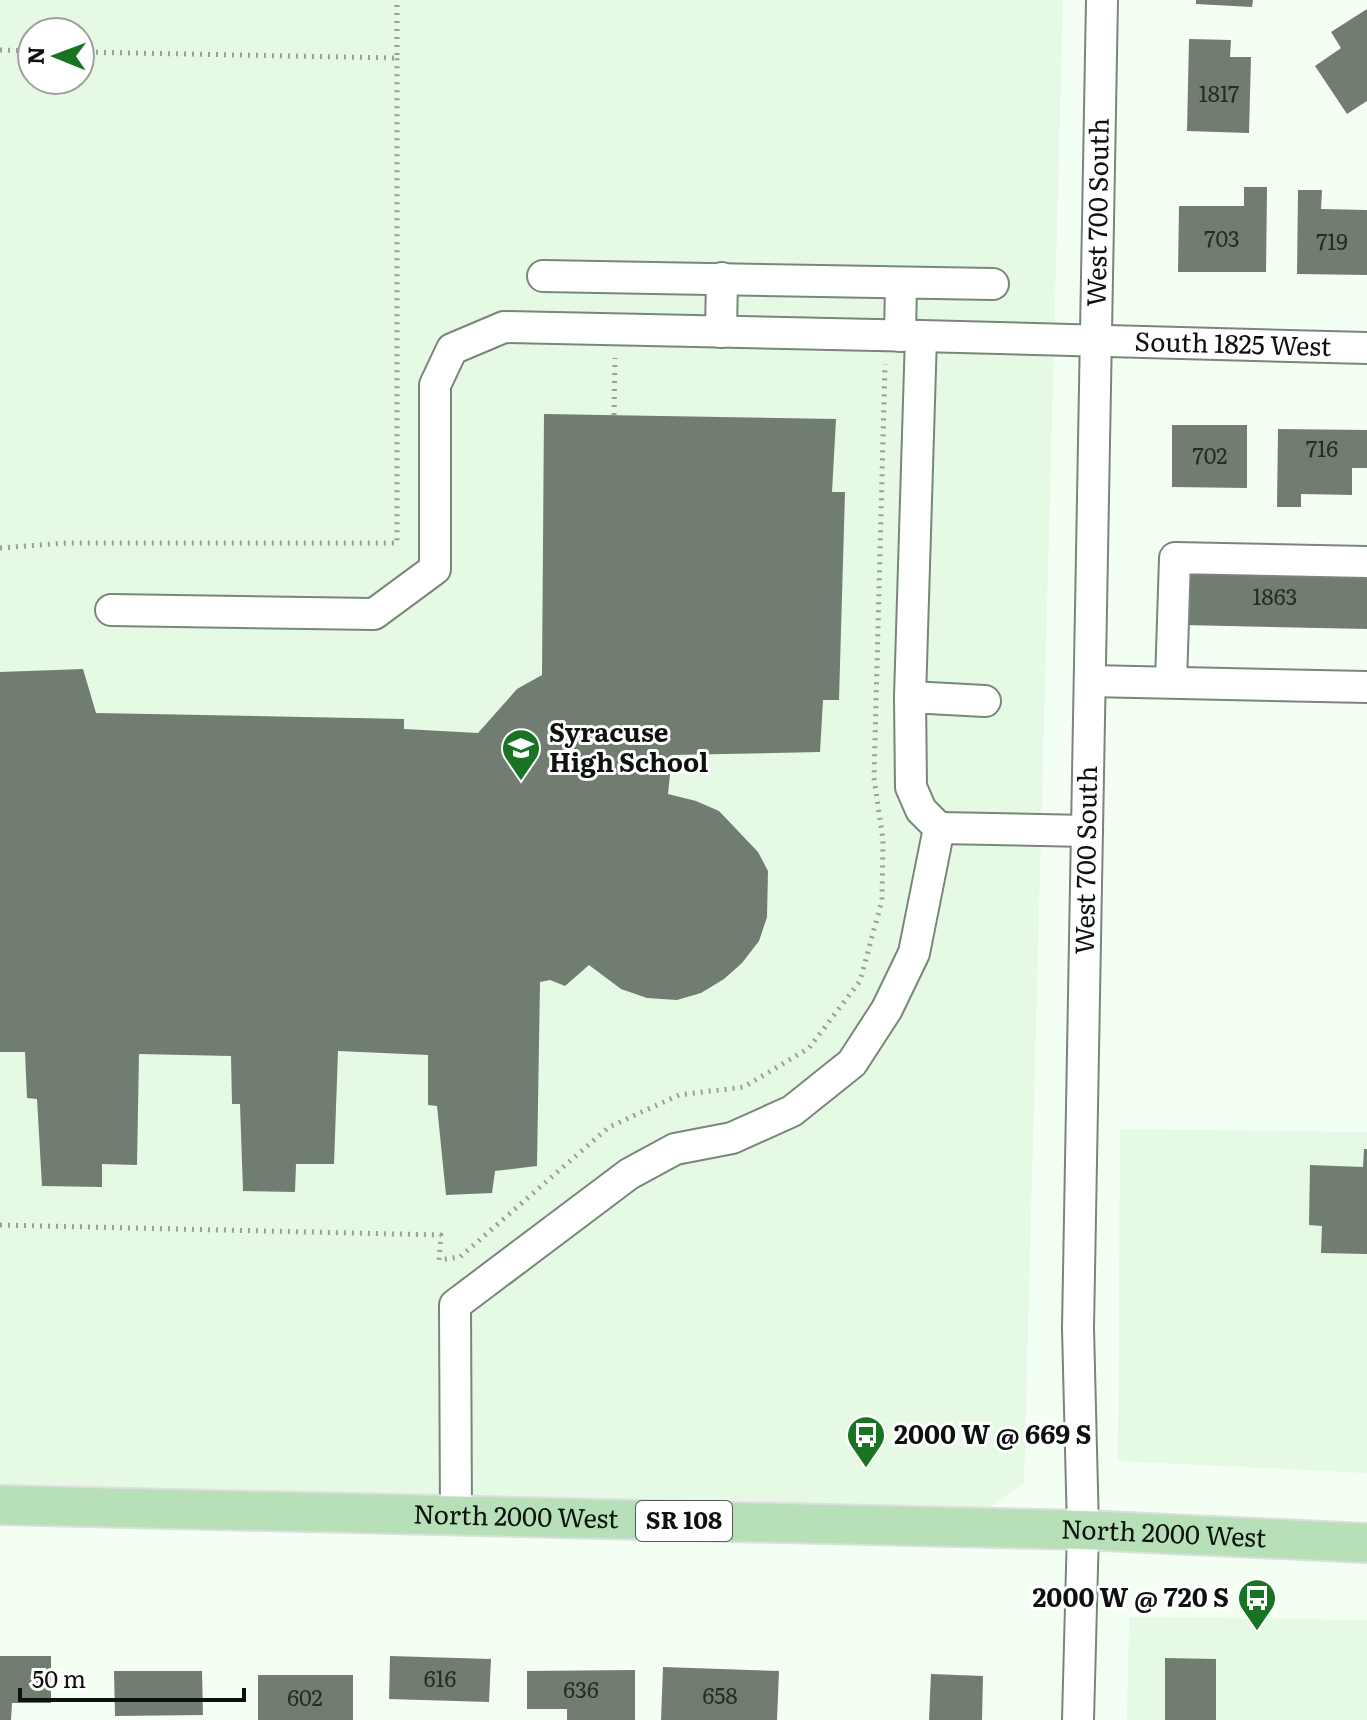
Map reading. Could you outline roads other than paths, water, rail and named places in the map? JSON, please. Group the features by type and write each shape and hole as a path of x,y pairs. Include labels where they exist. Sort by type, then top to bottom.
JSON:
{"main road":[{"name":"North 2000 West","path":"0,1505 1083,1530 1367,1543"}],"street":[{"name":"West 700 South","path":"1078,1720 1083,1530 1078,1328 1102,0"},
{"path":"543,276 993,284"},
{"path":"721,332 722,278"},
{"path":"901,283 911,336 911,787 921,810 939,828 1087,831"},
{"name":"South 1825 West","path":"111,610 374,614 435,569 435,385 452,349 504,327 1367,348"},
{"path":"1171,682 1175,558 1367,562"},
{"path":"1090,681 1367,687"},
{"path":"910,697 985,701"},
{"path":"456,1516 455,1305 629,1174 675,1149 732,1138 792,1111 852,1063 887,1009 914,953 939,828"}],"place":[{"name":"Syracuse High School","path":"521,782"},
{"name":"2000 W @ 669 S","path":"866,1469"},
{"name":"2000 W @ 720 S","path":"1257,1632"}]}
